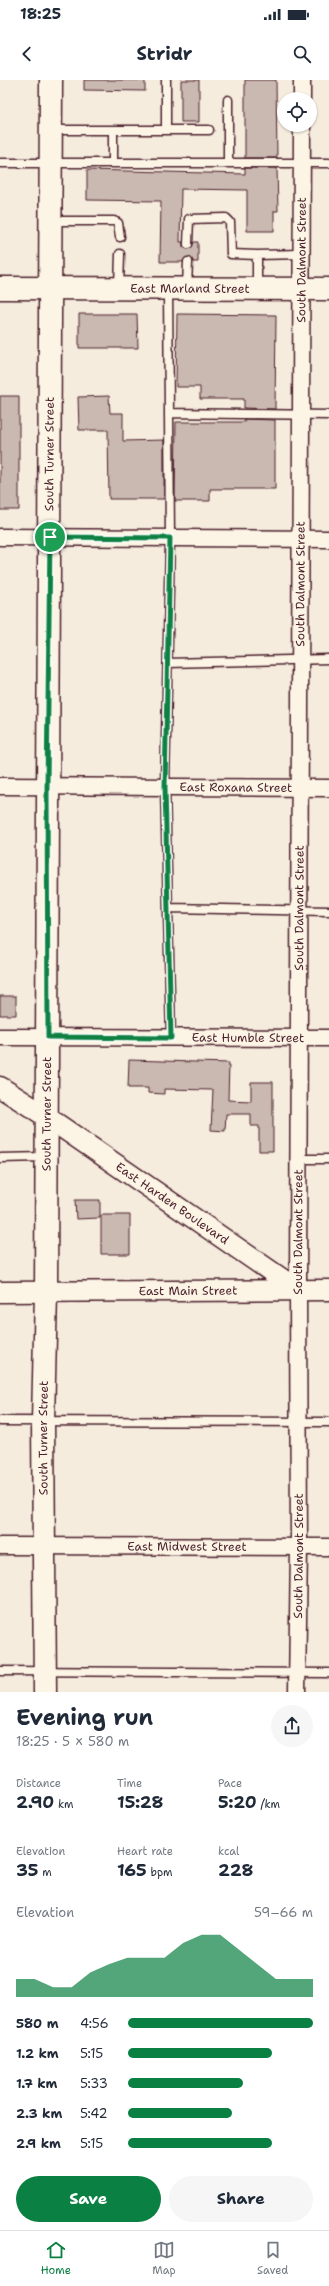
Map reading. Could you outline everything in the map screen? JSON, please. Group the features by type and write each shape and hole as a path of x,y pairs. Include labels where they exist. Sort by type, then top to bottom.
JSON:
{"main road":[{"name":"South Turner Street","path":"45,1682 43,1421 46,1293 48,1037 47,786 50,537 51,80"},
{"name":"East Marland Street","path":"0,288 329,289"}],"street":[{"path":"302,80 302,92"},
{"name":"South Dalmont Street","path":"297,1692 299,1547 298,1290 302,132"},
{"path":"0,537 329,539"},
{"name":"East Roxana Street","path":"0,786 329,788"},
{"name":"East Humble Street","path":"0,1037 329,1038"},
{"name":"East Harden Boulevard","path":"0,1088 47,1117 298,1290"},
{"name":"East Main Street","path":"0,1292 46,1293 329,1290"},
{"name":"East Midwest Street","path":"0,1546 329,1547"}],"lane":[{"path":"166,80 166,130"},
{"path":"228,100 228,163"},
{"path":"50,130 209,130"},
{"path":"113,130 113,163"},
{"path":"0,163 329,163"},
{"path":"188,244 189,219 226,218 230,222 231,254 302,254"},
{"path":"50,221 114,221 118,223 120,237"},
{"path":"120,254 120,289"},
{"path":"257,254 257,289"},
{"path":"171,1038 165,787 170,538 169,413 177,289 188,262"},
{"path":"169,413 329,415"},
{"path":"168,663 300,659 329,660"},
{"path":"168,908 329,911"},
{"path":"0,1158 47,1157"},
{"path":"299,1158 329,1159"},
{"path":"0,1421 329,1422"},
{"path":"0,1671 45,1682 329,1673"}],"building":[{"path":"84,80 145,80 145,91 84,90"},
{"path":"181,80 199,80 199,122 181,122"},
{"path":"245,80 276,80 277,158 245,158"},
{"path":"245,168 277,168 278,211 274,211 274,231 247,231 247,190 181,189 180,242 183,242 183,247 188,249 192,247 194,242 198,242 198,262 193,262 191,258 188,257 182,262 160,262 161,201 87,200 87,170 245,174"},
{"path":"79,314 137,314 138,348 79,348"},
{"path":"177,314 276,315 275,409 244,408 244,399 200,399 200,387 176,387"},
{"path":"0,396 19,396 19,510 0,510"},
{"path":"109,396 110,413 123,413 123,441 164,440 164,499 109,499 108,430 79,430 78,397"},
{"path":"244,419 275,420 275,489 210,489 210,501 175,501 176,422 244,422"},
{"path":"0,996 16,996 16,1015 0,1015"},
{"path":"129,1060 229,1063 228,1100 251,1101 251,1082 273,1082 273,1151 259,1151 259,1126 251,1126 251,1114 226,1114 225,1131 211,1130 213,1090 164,1089 164,1094 148,1093 148,1088 128,1088"},
{"path":"75,1200 100,1200 100,1218 76,1219"},
{"path":"101,1215 130,1215 130,1254 101,1254"}],"route":[{"path":"50,537 170,538 165,787 171,1038 48,1037 47,786 50,537"}]}
